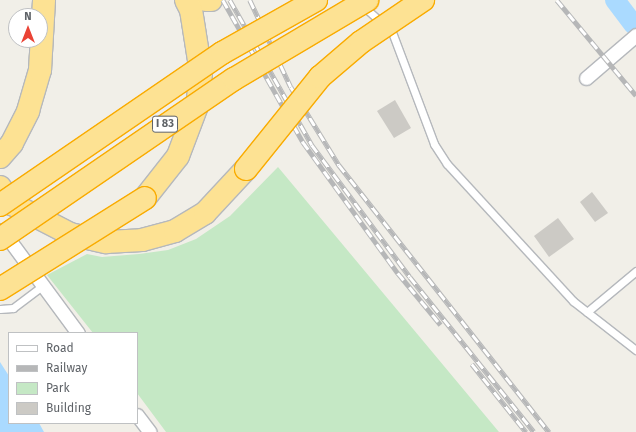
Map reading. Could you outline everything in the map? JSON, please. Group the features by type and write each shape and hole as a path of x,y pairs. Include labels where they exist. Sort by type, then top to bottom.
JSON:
{"highway":[{"path":"0,158 12,143 28,111 40,70 44,37 44,0"},
{"path":"0,289 145,198 178,156 197,106 200,73 192,10 186,0"},
{"path":"206,0 211,0"},
{"name":"I 83","path":"0,206 216,58 316,0"},
{"name":"I 83","path":"0,239 234,79 367,0"},
{"path":"0,187 12,204 70,234 106,242 142,240 175,231 205,213 246,169 320,77 361,42 423,0"}],"street":[{"path":"586,78 636,35"},
{"path":"0,226 77,332"},
{"path":"138,416 150,432"}],"lane":[{"path":"356,0 392,32 434,144 447,164 587,312 636,350"},
{"path":"587,312 636,271"},
{"path":"0,309 13,308 44,285"}],"green space":[{"path":"278,167 499,432 166,432 138,394 138,332 92,332 47,275 87,254 102,257 168,250 196,239 230,216"}],"water":[{"path":"0,362 8,374 8,424 40,424 44,432 0,432"}],"building":[{"path":"395,100 411,128 394,138 377,111"},
{"path":"592,192 608,213 595,222 580,202"},
{"path":"558,218 574,239 549,257 534,236"}],"waterway":[{"path":"615,0 634,25"}],"railway":[{"path":"223,0 303,142 398,273 441,325"},
{"path":"230,0 312,145 410,277 534,432"},
{"path":"250,0 291,87 339,165 549,432"},
{"path":"557,0 636,95"},
{"path":"472,364 526,432"}]}
